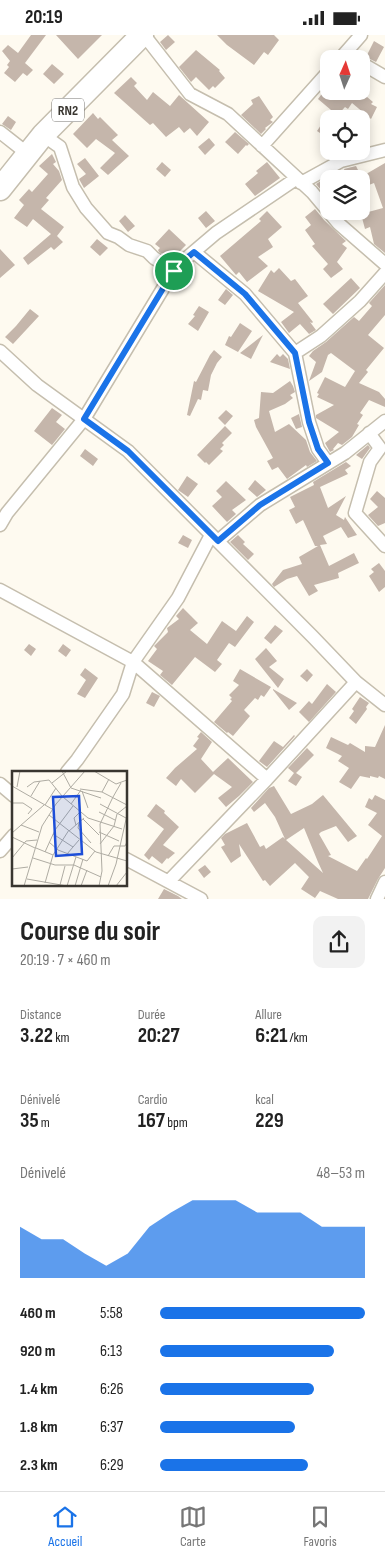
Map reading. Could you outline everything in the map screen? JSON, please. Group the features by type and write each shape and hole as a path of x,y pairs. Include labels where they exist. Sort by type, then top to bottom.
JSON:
{"highway":[{"name":"RN2","path":"0,189 43,135 143,35"}],"street":[{"path":"143,35 190,94 228,114 299,180 338,223 385,264"},
{"path":"351,50 361,35"},
{"path":"370,68 385,77"},
{"path":"262,146 320,81"},
{"path":"0,131 28,154"},
{"path":"43,135 60,147 73,187 86,207 108,233 129,245 148,251 154,258 174,271"},
{"path":"0,525 7,513 84,419 176,267 216,233 299,180 341,161 385,150"},
{"path":"194,252 245,294 295,353 309,422 318,449 328,463"},
{"path":"295,353 321,336 360,301 385,273"},
{"path":"0,351 37,385 128,451 356,682 385,705"},
{"path":"68,771 123,694 133,662 178,598 215,538 260,505 345,453 385,421"},
{"path":"369,433 380,448 370,462 355,513 385,545"},
{"path":"0,590 133,662 267,779"},
{"path":"169,881 267,779 356,682"},
{"path":"0,784 12,794"},
{"path":"0,851 12,837"},
{"path":"128,860 169,881 180,893 201,899"},
{"path":"377,899 385,882"}],"building":[{"path":"31,35 46,35 25,63 33,70 27,76 23,73 15,82 4,73 9,67 7,65 10,61 2,51 8,45 18,53"},
{"path":"56,35 102,35 78,59"},
{"path":"168,35 175,42 166,50 160,42"},
{"path":"217,35 274,35 279,40 268,55 264,52 254,65"},
{"path":"374,41 384,47 376,62 370,59 370,50"},
{"path":"196,50 220,70 225,78 215,88 213,86 209,90 196,77 191,82 179,67"},
{"path":"52,64 64,74 54,84 43,74"},
{"path":"131,77 137,83 134,86 147,100 153,92 170,106 179,95 209,122 197,136 190,128 184,133 179,127 166,137 153,123 150,125 114,93"},
{"path":"259,96 273,117 270,120 273,122 261,134 241,115 253,104 251,100"},
{"path":"320,96 320,100 370,99 373,102 371,104 377,107 371,119 370,110 360,110 352,103 348,109 345,107 342,110 331,110 318,99"},
{"path":"93,113 98,119 100,117 118,135 112,140 129,156 108,175 100,168 115,153 96,139 87,148 73,134"},
{"path":"8,116 16,122 11,130 2,124"},
{"path":"235,132 249,144 238,154 225,142"},
{"path":"209,138 215,145 205,155 198,147"},
{"path":"52,154 56,162 53,164 59,171 62,180 46,198 49,200 41,209 64,227 57,236 63,242 54,250 51,247 28,265 23,258 51,234 33,219 27,227 14,218 24,205 19,200 29,189 32,192 48,174 39,166"},
{"path":"85,158 99,176 84,188 79,179 86,174 77,164"},
{"path":"162,162 171,170 165,177 156,169"},
{"path":"267,162 280,178 255,196 245,184"},
{"path":"385,163 385,253 374,244 370,227 365,229 363,220 370,220 370,212 383,208 374,183 370,185 370,172"},
{"path":"356,166 358,170 344,170"},
{"path":"315,209 320,215 320,220 324,220 346,241 342,244 347,248 337,262 343,269 331,278 323,269 328,264 312,246 315,244 305,230 311,225 305,217"},
{"path":"206,211 215,221 206,228 198,218"},
{"path":"267,211 282,227 268,239 273,247 258,257 268,266 247,282 239,272 236,275 220,256 261,221 259,219"},
{"path":"125,215 135,226 128,232 119,221"},
{"path":"169,229 186,245 177,254 174,252 170,258 159,252 160,248 155,244"},
{"path":"97,239 108,248 100,256 90,247"},
{"path":"0,249 15,265 0,278"},
{"path":"279,268 291,281 295,279 308,296 298,303 313,322 310,322 316,330 309,334 300,324 289,333 281,322 294,312 258,291 271,270 274,273"},
{"path":"351,278 360,288 333,314 323,304"},
{"path":"385,285 385,315 368,335 384,348 366,370 368,372 359,383 379,392 385,399 385,407 369,400 360,413 363,415 352,437 342,445 338,443 334,450 330,452 325,443 339,432 316,418 316,415 334,405 317,397 319,394 317,393 325,377 345,387 355,371 331,353 328,355 322,372 309,381 316,362 309,356 354,317 359,321 372,306 369,303"},
{"path":"226,289 233,295 225,305 218,300"},
{"path":"199,306 209,312 198,331 188,324 195,316 193,315"},
{"path":"30,309 39,316 13,344 5,337"},
{"path":"240,323 252,331 238,352 225,345 229,336 231,337"},
{"path":"263,335 251,359 240,353"},
{"path":"214,350 222,357 211,375 208,391 203,390 201,400 198,399 190,416 187,415 194,381 196,382"},
{"path":"277,354 280,357 283,354 288,359 290,369 270,362"},
{"path":"290,381 295,392 290,395 293,398 269,411 275,432 289,424 306,440 310,452 317,461 307,467 306,465 287,479 278,467 272,470 267,461 273,458 254,420 259,418 261,392 273,393"},
{"path":"52,408 62,415 56,422 65,429 52,445 34,431"},
{"path":"226,410 233,416 225,425 218,418"},
{"path":"299,414 302,427 296,429 291,418"},
{"path":"225,426 232,433 222,443 224,445 220,449 223,451 209,465 197,455"},
{"path":"368,445 370,448 362,459 356,455"},
{"path":"85,449 98,459 93,466 80,456"},
{"path":"346,462 351,466 345,470 348,474 320,487 328,508 346,496 336,515 344,520 345,517 357,535 348,538 341,527 323,536 327,544 320,545 329,566 354,553 359,563 338,573 339,578 314,585 318,591 309,596 297,576 287,579 274,587 272,584 283,570 302,564 299,557 318,546 315,546 303,520 296,524 289,510 295,507 290,497 314,485 313,482"},
{"path":"187,476 198,484 188,497 178,490"},
{"path":"255,480 266,490 257,497 248,489"},
{"path":"226,481 246,500 232,510 236,514 227,522 212,506 222,497 216,491"},
{"path":"377,491 385,498 385,523 378,526 368,515 378,507 370,499"},
{"path":"183,535 192,540 188,548 178,543"},
{"path":"238,535 245,542 243,544 254,554 248,560 230,542"},
{"path":"379,563 385,571 385,587 379,592 369,576 374,572 371,569"},
{"path":"183,608 198,623 190,630 207,644 222,621 236,631 247,616 254,622 235,647 229,643 217,660 222,664 215,672 195,657 172,685 160,675 163,671 148,661 157,649 154,646 168,632 167,628 179,619 176,616"},
{"path":"275,625 283,631 271,644 264,638"},
{"path":"29,644 36,649 31,656 24,650"},
{"path":"63,644 71,650 66,657 58,651"},
{"path":"266,648 277,661 269,667 284,679 278,688 255,659"},
{"path":"85,668 98,678 85,698 77,694 86,680 80,675"},
{"path":"240,669 271,687 264,697 261,695 258,700 255,698 244,710 250,716 233,736 214,722 232,701 229,695 239,685 233,681"},
{"path":"307,669 313,675 307,682 300,676"},
{"path":"327,684 336,692 309,722 299,712 309,701 312,704"},
{"path":"273,689 297,703 289,710"},
{"path":"152,692 160,696 154,707 146,703"},
{"path":"360,697 369,703 356,724 349,718 354,711 352,709"},
{"path":"385,725 385,779 379,776 378,778 370,776 370,778 360,776 351,789 339,782 349,768 338,761 342,756 326,748 331,737 348,745 350,743 365,752 365,746 375,747"},
{"path":"201,732 212,742 201,759 213,772 228,758 253,782 226,807 218,798 232,787 214,774 195,793 181,779 176,786 166,778 197,749 193,746"},
{"path":"294,735 267,767 259,761 274,741 283,747"},
{"path":"307,748 314,755 296,773 302,777 296,786 288,781 294,773 288,768"},
{"path":"274,786 291,814 312,804 323,795 357,836 348,842 336,826 321,832 319,834 331,855 328,856 357,871 382,836 368,825 377,813 365,807 369,798 372,800 375,795 385,800 385,868 368,899 338,899 320,891 315,898 301,889 309,877 295,863 270,886 265,880 263,881 239,844 241,856 231,863 221,847 225,845 221,838 247,823 260,847 264,845 266,849 283,837 285,839 275,817 265,803 254,812 251,808 269,788","holes":["304,828 323,873 286,840"]},
{"path":"156,804 179,827 163,845 175,853 162,864 152,856 149,860 144,855 164,829 147,816"},
{"path":"205,865 211,872 204,878 198,870"},
{"path":"164,889 178,896 182,899 158,899"}],"route":[{"path":"194,252 245,294 295,353 309,422 318,449 328,463 260,505 218,541 128,451 84,419 174,271 176,267 194,252"}]}
